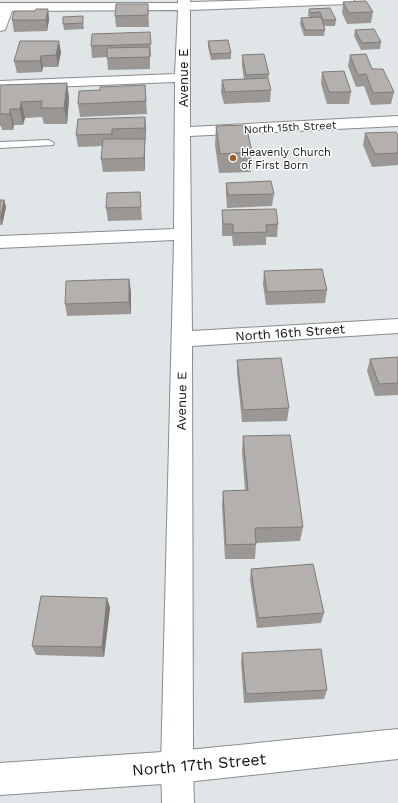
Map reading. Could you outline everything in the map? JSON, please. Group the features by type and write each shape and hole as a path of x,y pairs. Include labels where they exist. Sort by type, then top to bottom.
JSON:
{"street":[{"path":"0,27 3,7 348,0"},
{"name":"Avenue E","path":"178,803 177,767 183,234 182,78 184,3"},
{"path":"0,85 182,78"},
{"name":"North 15th Street","path":"183,132 398,121"},
{"path":"0,242 183,234"},
{"name":"North 16th Street","path":"182,339 398,326"},
{"name":"North 17th Street","path":"0,780 177,767 398,744"}],"lane":[{"path":"0,145 49,143"}],"building":[{"path":"366,1 373,12 349,13 343,2"},
{"path":"116,4 148,4 148,15 115,16"},
{"path":"330,8 336,20 323,20 320,12 310,13 309,9"},
{"path":"36,9 48,9 46,20 12,20 14,11 35,11"},
{"path":"83,16 83,23 63,24 63,17"},
{"path":"321,17 325,30 305,30 301,18"},
{"path":"374,29 381,42 362,43 355,30"},
{"path":"150,32 151,44 91,46 92,34"},
{"path":"228,40 231,53 211,54 208,41"},
{"path":"20,41 59,41 56,55 41,56 40,61 14,61"},
{"path":"149,47 150,57 107,58 107,48"},
{"path":"264,54 269,74 246,75 242,55"},
{"path":"366,54 372,69 383,69 394,92 373,93 366,74 358,75 350,55"},
{"path":"344,71 351,92 329,92 322,72"},
{"path":"268,78 271,90 225,92 222,80"},
{"path":"67,83 64,108 41,108 42,101 21,102 20,109 10,109 10,114 0,114 0,85"},
{"path":"145,85 146,101 78,104 79,91 100,90 100,87"},
{"path":"145,117 145,128 112,129 112,134 76,135 78,119"},
{"path":"246,125 252,152 220,154 216,126"},
{"path":"396,132 398,136 398,153 375,154 365,133"},
{"path":"103,139 145,139 144,158 101,159"},
{"path":"271,181 274,194 228,195 226,183"},
{"path":"140,192 141,207 106,208 107,193"},
{"path":"0,200 4,200 1,218 0,218"},
{"path":"276,209 278,224 266,225 267,232 233,233 233,224 223,224 222,210"},
{"path":"322,269 327,290 267,292 264,271"},
{"path":"129,279 129,302 65,304 66,281"},
{"path":"398,357 398,383 379,384 370,359"},
{"path":"281,358 289,408 243,410 237,360"},
{"path":"290,435 303,527 255,528 256,544 226,545 223,491 248,490 243,436"},
{"path":"313,564 324,613 258,618 251,569"},
{"path":"41,596 107,598 102,647 32,646"},
{"path":"321,649 327,690 246,694 242,653"}],"place":[{"name":"Heavenly Church of First Born","path":"233,158"}]}
